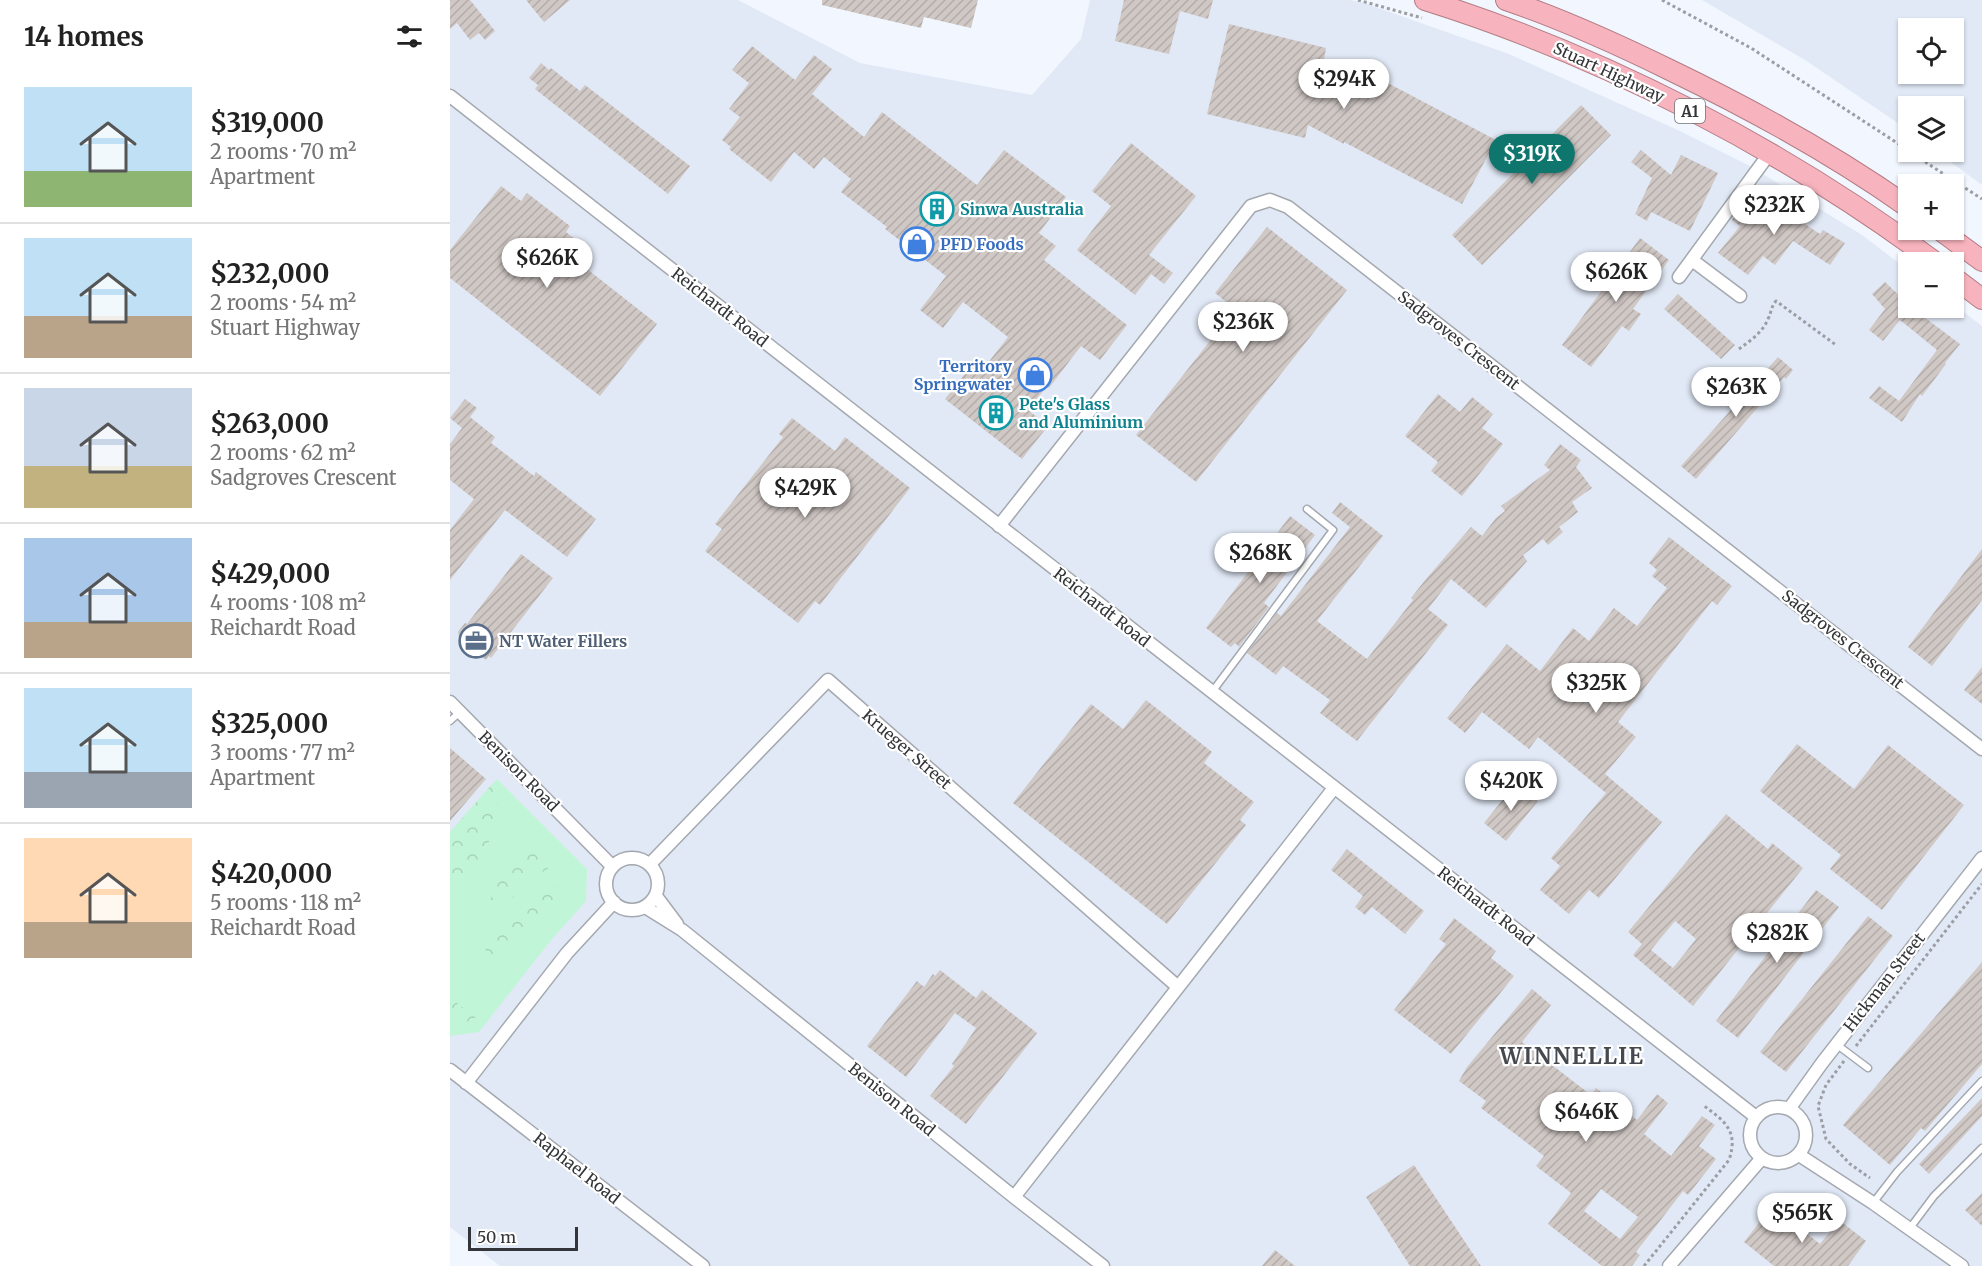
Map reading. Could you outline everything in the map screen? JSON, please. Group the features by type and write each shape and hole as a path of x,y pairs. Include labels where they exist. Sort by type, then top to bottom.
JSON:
{"highway":[{"name":"Stuart Highway","path":"1506,0 1596,36 1731,99 1819,149 1898,200"},
{"name":"Stuart Highway","path":"1425,10 1453,4 1576,56 1673,102 1769,154 1850,202 1921,252"},
{"path":"1954,240 1982,261"},
{"path":"1964,284 1982,298"}],"street":[{"name":"Reichardt Road","path":"450,96 1756,1117"},
{"path":"1679,277 1769,154"},
{"name":"Sadgroves Crescent","path":"999,526 1251,206 1270,201 1288,207 1298,214 1982,749"},
{"path":"1692,260 1740,296"},
{"name":"Krueger Street","path":"650,864 828,680 1178,987"},
{"name":"Benison Road","path":"450,702 612,866"},
{"path":"1014,1197 1335,788"},
{"path":"635,857 650,864 656,871 658,879 656,896 652,903 645,908 628,910 614,902 609,896 606,880 612,866 619,861 635,857"},
{"name":"Hickman Street","path":"1789,1109 1836,1044 1982,858"},
{"name":"Benison Road","path":"656,896 682,930"},
{"path":"466,1083 567,953 614,902"},
{"name":"Benison Road","path":"645,908 682,930 1103,1266"},
{"name":"Raphael Road","path":"450,1070 703,1266"},
{"path":"1780,1106 1798,1115 1807,1135 1805,1145 1799,1155 1791,1161 1781,1163 1771,1163 1762,1158 1754,1150 1750,1139 1750,1127 1756,1117 1771,1107 1780,1106"},
{"path":"1799,1155 1910,1228 1962,1266"},
{"path":"1669,1266 1713,1212 1762,1158"}],"lane":[{"path":"1212,693 1333,530 1307,509"},
{"path":"450,722 460,712"},
{"path":"1836,1044 1868,1068"},
{"path":"1873,1203 1897,1172 1982,1082"},
{"path":"1910,1228 1934,1196 1982,1148"}],"path":[{"path":"1358,0 1425,10"},
{"path":"1662,0 1751,48 1898,144"},
{"path":"1925,162 1982,200"},
{"path":"1739,349 1756,336 1769,318 1769,310 1776,300 1836,345"},
{"path":"1870,1178 1850,1164 1826,1139 1818,1106 1826,1084 1982,884"},
{"path":"1644,1266 1730,1160 1734,1148 1732,1134 1725,1122 1702,1105"}],"shaded area":[{"path":"450,0 738,0 860,63 1032,95 1081,39 1090,0 1350,0 1509,54 1680,131 1750,166 1862,235 1898,262 1898,318 1964,318 1964,312 1982,326 1982,1266 500,1266 450,1227"},
{"path":"1702,0 1982,0 1982,185 1951,162 1964,162 1964,96 1898,96 1898,123 1805,60"}],"green space":[{"path":"497,779 587,869 586,901 552,939 479,1032 450,1036 450,832"},
{"path":"492,784 498,807 488,845 479,864 450,898 450,832"},
{"path":"526,849 540,855 550,867 525,884 512,899 490,904 495,888"},
{"path":"554,884 559,887 558,894 509,945 500,958 494,960 485,952 495,934"},
{"path":"461,983 466,986 464,993 450,1011 450,990"},
{"path":"473,1003 480,1004 478,1015 470,1021 460,1023 460,1008"}],"building":[{"path":"450,0 470,0 495,31 485,40 479,33 470,40 457,23 450,29"},
{"path":"526,0 570,0 544,22"},
{"path":"822,0 978,0 971,28 924,17 921,28 822,5"},
{"path":"1124,0 1213,0 1208,19 1180,11 1169,54 1115,41"},
{"path":"1229,24 1326,48 1323,65 1382,80 1496,140 1462,204 1308,125 1305,138 1207,114"},
{"path":"752,46 795,80 814,55 832,69 812,94 864,137 882,112 977,185 1004,150 1066,197 1039,233 1056,246 1044,260 1127,325 1100,360 1081,346 1049,388 1047,386 1028,410 1048,426 1022,459 945,399 971,366 980,373 1008,337 963,302 943,328 920,310 946,276 841,192 851,179 824,157 814,169 794,152 771,182 729,149 731,147 722,140 740,117 729,109 749,83 732,70"},
{"path":"541,63 580,91 585,85 690,166 668,194 535,89 538,85 529,78"},
{"path":"1581,105 1611,135 1482,265 1452,235"},
{"path":"1131,143 1196,196 1149,255 1173,273 1164,284 1151,274 1135,295 1077,250 1111,206 1092,191"},
{"path":"1641,150 1671,175 1681,155 1718,173 1690,231 1651,212 1647,221 1635,214 1652,178 1631,162"},
{"path":"501,186 521,201 527,193 570,226 566,232 577,241 568,254 657,324 600,396 450,278 450,250"},
{"path":"1768,191 1795,213 1793,216 1820,234 1823,230 1845,243 1830,265 1793,241 1775,265 1763,256 1748,275 1718,253 1740,226 1732,220 1746,203 1754,208"},
{"path":"1267,227 1347,290 1196,482 1136,435 1235,309 1215,293"},
{"path":"1640,238 1669,260 1633,309 1641,314 1629,331 1622,326 1591,367 1562,345"},
{"path":"1885,282 1898,294 1898,318 1925,318 1960,344 1922,396 1920,394 1902,422 1869,398 1879,386 1899,401 1937,350 1900,320 1883,341 1869,330 1885,309 1872,294"},
{"path":"1678,294 1735,345 1721,359 1664,309"},
{"path":"1778,357 1793,370 1786,379 1784,377 1696,479 1681,466"},
{"path":"1438,394 1460,412 1472,397 1493,414 1482,428 1503,444 1462,496 1431,471 1438,462 1405,436"},
{"path":"465,399 477,408 470,417 495,437 491,443 534,476 536,472 596,519 567,557 505,510 450,580 450,530 474,499 450,480 450,444 462,428 450,418"},
{"path":"792,418 835,451 845,437 910,488 820,605 815,601 798,623 705,551 722,529 715,524 783,437 779,434"},
{"path":"1560,444 1581,460 1576,467 1592,488 1572,502 1578,512 1559,527 1563,532 1548,545 1543,539 1523,555 1527,561 1486,608 1451,579 1428,609 1448,625 1357,741 1320,713 1330,700 1283,666 1276,675 1247,653 1277,613 1281,616 1350,527 1332,513 1340,502 1383,536 1317,621 1367,659 1413,600 1411,598 1471,527 1482,536 1496,518 1505,511 1501,506 1550,470 1544,465"},
{"path":"1290,516 1315,535 1264,603 1269,607 1239,647 1235,643 1231,647 1206,628"},
{"path":"1669,537 1732,586 1717,605 1712,601 1618,722 1636,737 1605,774 1662,822 1599,898 1589,890 1569,914 1540,890 1560,866 1551,858 1606,793 1538,737 1529,749 1482,712 1465,733 1447,718 1507,644 1540,671 1573,628 1589,641 1614,608 1637,626 1667,588 1652,576 1657,570 1649,563"},
{"path":"1982,549 1982,600 1932,666 1908,647"},
{"path":"521,554 553,578 491,658 489,656 486,660 459,638 458,632 465,623 467,624"},
{"path":"1982,667 1982,704 1964,690"},
{"path":"1146,700 1212,752 1204,763 1254,802 1240,820 1246,825 1167,924 1013,803 1091,704 1123,729"},
{"path":"1797,744 1854,789 1888,745 1964,805 1882,910 1830,869 1841,855 1760,791"},
{"path":"450,748 486,779 450,821"},
{"path":"1516,783 1538,801 1506,841 1484,823"},
{"path":"1726,814 1768,849 1772,843 1803,868 1693,1006 1633,955 1642,944 1628,932","holes":["1675,921 1696,939 1673,968 1651,950"]},
{"path":"1347,849 1424,911 1405,934 1372,907 1365,915 1355,907 1363,896 1331,870"},
{"path":"1816,890 1839,907 1738,1038 1716,1021"},
{"path":"1868,916 1893,936 1786,1072 1760,1052"},
{"path":"1454,918 1496,951 1491,958 1514,976 1451,1054 1394,1010 1446,944 1439,939"},
{"path":"1982,962 1982,1064 1925,1131 1921,1128 1890,1165 1843,1125"},
{"path":"940,970 976,998 982,990 1037,1033 966,1124 930,1096 954,1066 952,1064 976,1028 955,1013 906,1077 867,1046 917,981 924,987 933,974 935,976"},
{"path":"1532,989 1551,1005 1522,1042 1591,1095 1596,1088 1637,1120 1657,1094 1668,1103 1644,1134 1671,1156 1702,1116 1715,1125 1699,1146 1716,1159 1688,1195 1683,1191 1636,1252 1640,1255 1632,1266 1602,1266 1548,1224 1571,1193 1536,1166 1544,1156 1481,1108 1486,1101 1459,1081 1467,1067","holes":["1601,1189 1638,1217 1620,1239 1584,1211"]},
{"path":"1982,1098 1982,1116 1929,1174 1919,1164"},
{"path":"1414,1165 1481,1266 1410,1266 1366,1197"},
{"path":"1982,1193 1982,1226 1965,1210"},
{"path":"1772,1206 1820,1244 1839,1220 1866,1241 1848,1266 1774,1266 1744,1242"},
{"path":"1275,1250 1295,1266 1262,1266"}],"place":[{"name":"Sinwa Australia","path":"937,209"},
{"name":"PFD Foods","path":"917,244"},
{"name":"Territory Springwater","path":"1035,375"},
{"name":"Pete's Glass and Aluminium","path":"996,413"},
{"name":"NT Water Fillers","path":"476,641"}],"district":[{"name":"WINNELLIE","path":"1572,1056"}]}
